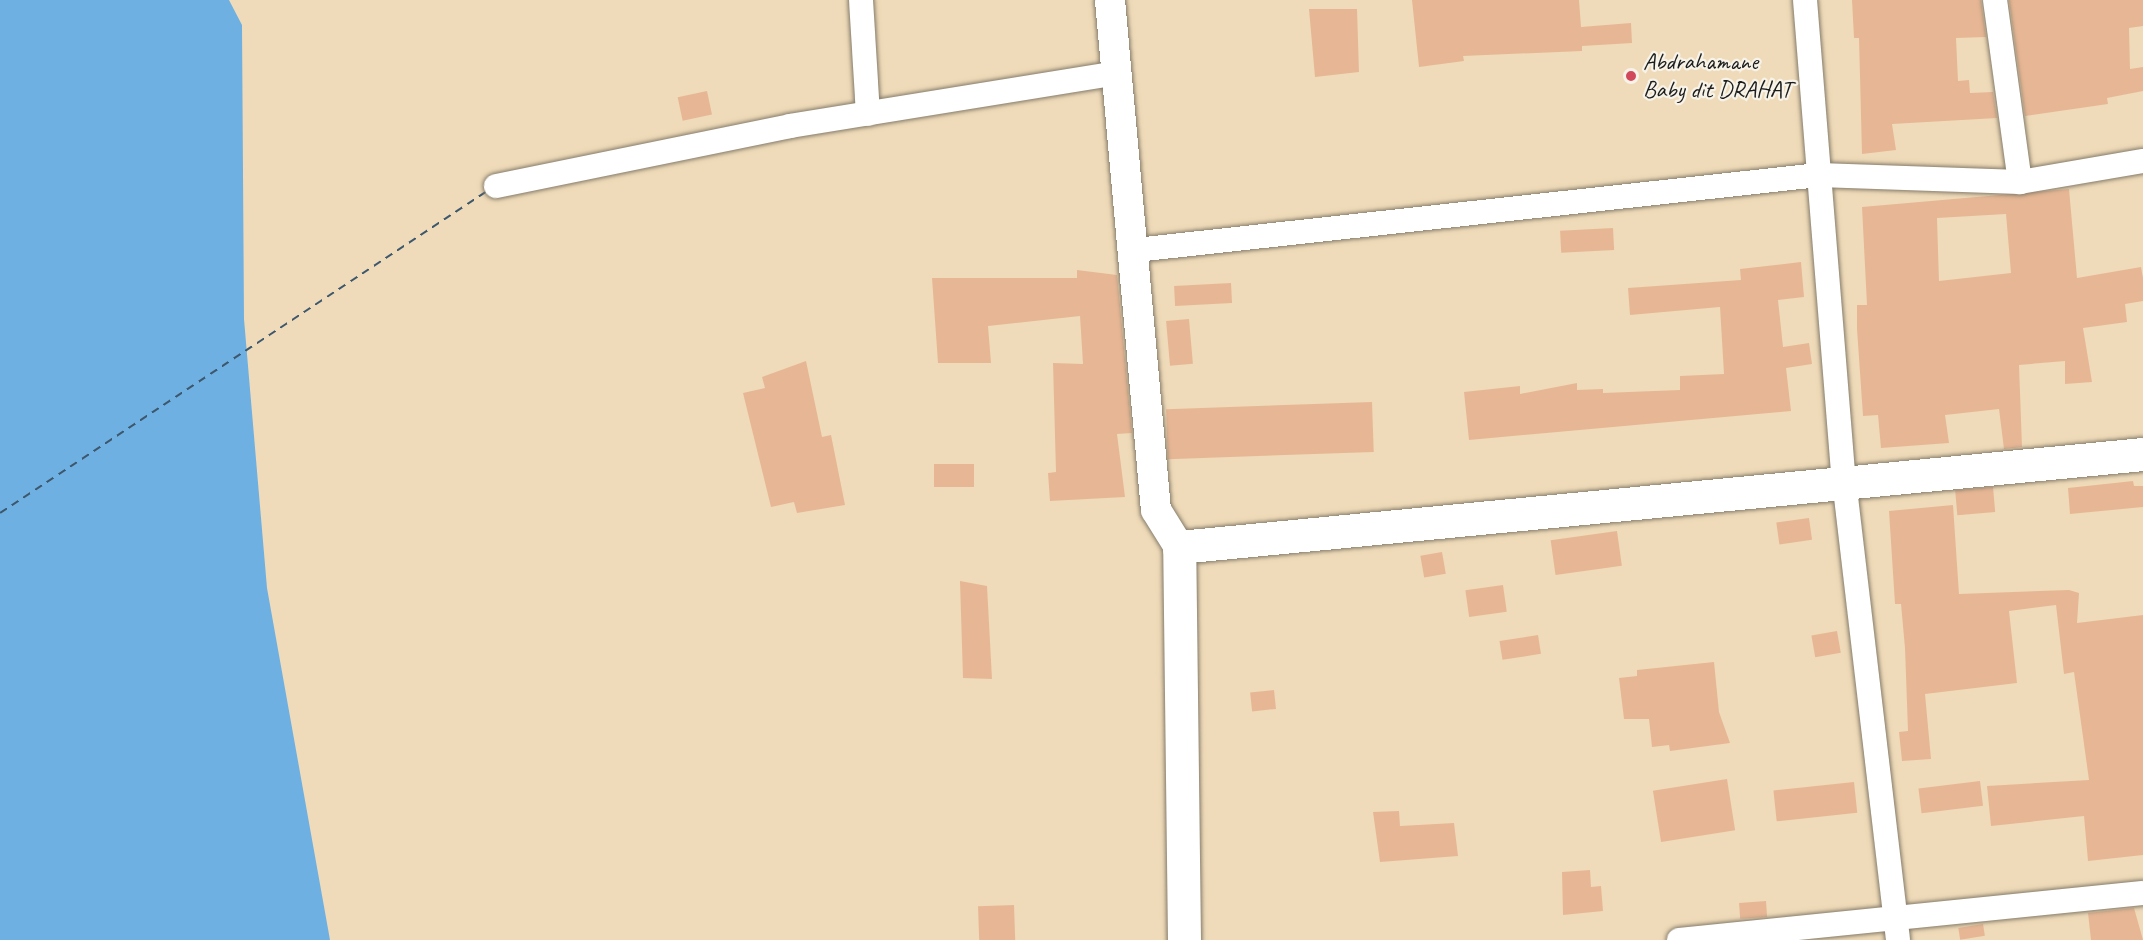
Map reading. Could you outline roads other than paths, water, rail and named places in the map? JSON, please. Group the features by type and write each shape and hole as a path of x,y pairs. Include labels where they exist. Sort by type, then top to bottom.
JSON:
{"main road":[{"path":"1184,940 1179,547 1844,480 2143,454"}],"street":[{"path":"861,0 868,114"},
{"path":"1110,0 1136,250 1156,510 1179,547"},
{"path":"1805,0 1844,480 1897,930"},
{"path":"1995,0 2020,182"},
{"path":"496,186 868,114 1116,73"},
{"path":"1136,250 1819,175 2020,182 2143,161"},
{"path":"1679,940 1897,930 2143,893"}],"water":[{"path":"0,0 229,0 242,25 244,319 267,588 330,940 0,940"}],"place":[{"name":"Abdrahamane Baby dit DRAHAT","path":"1631,76"}]}
